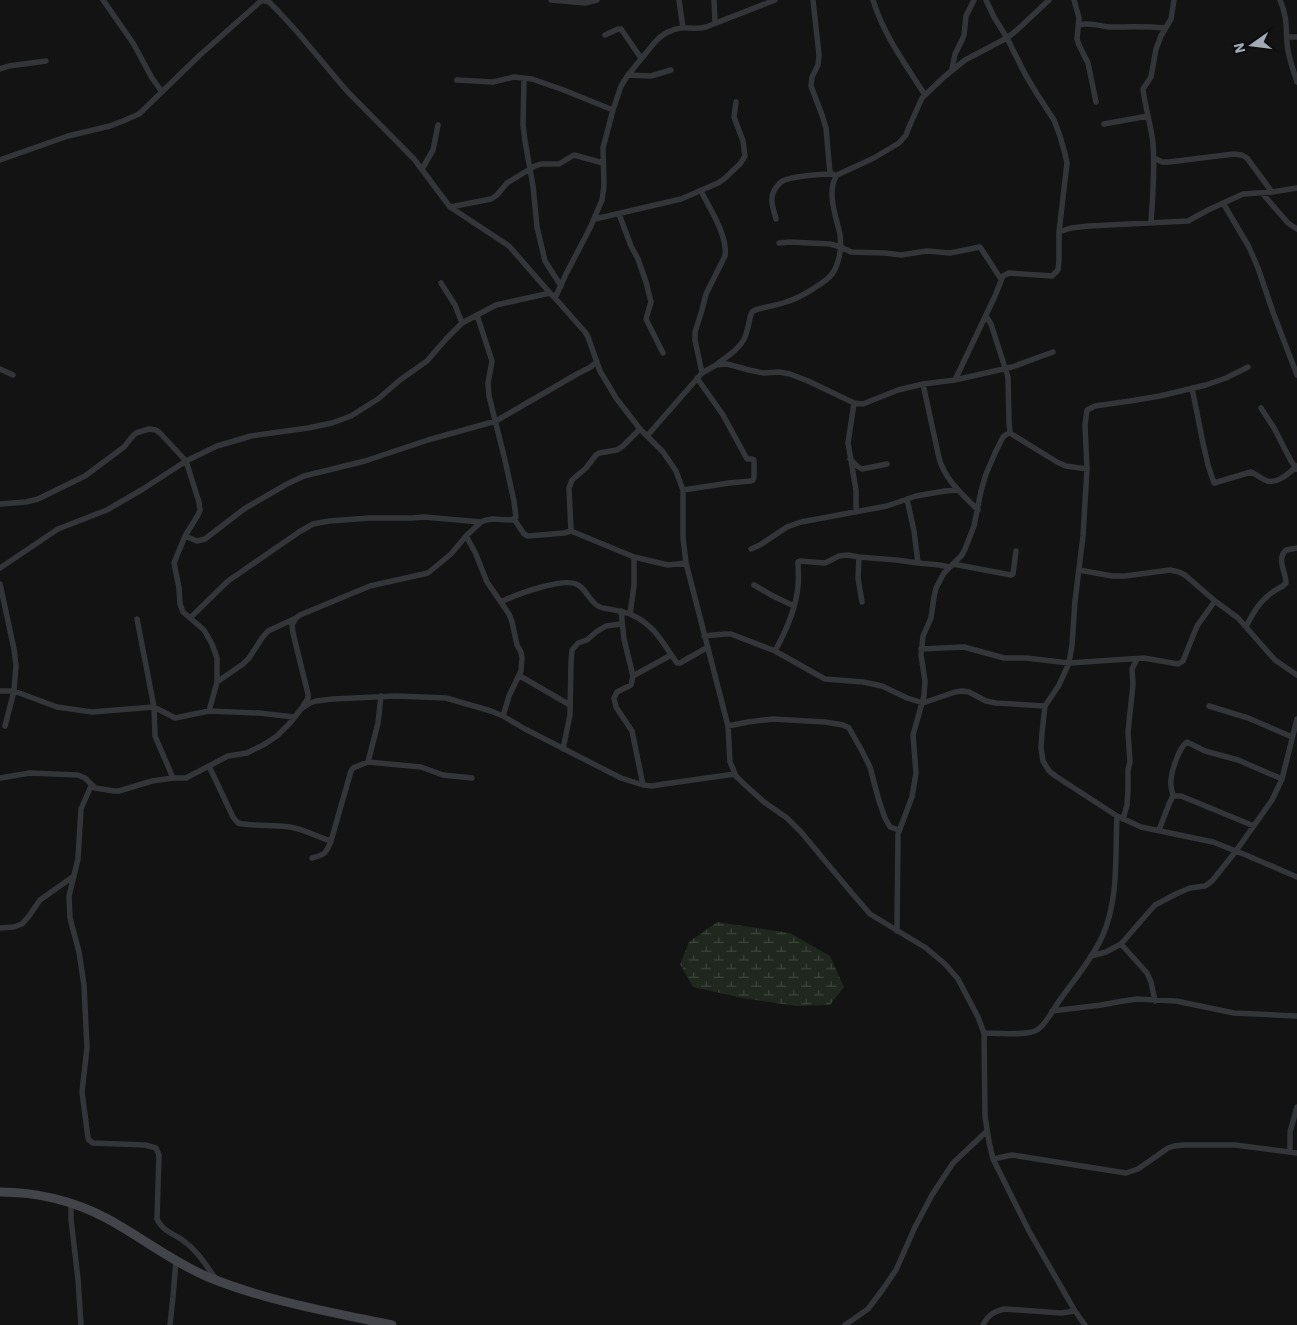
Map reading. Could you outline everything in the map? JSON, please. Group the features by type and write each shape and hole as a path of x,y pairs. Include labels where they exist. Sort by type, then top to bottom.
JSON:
{"main road":[{"path":"0,1192 43,1196 71,1204 106,1218 209,1278 248,1292 297,1305 392,1325"}],"street":[{"path":"103,0 115,19 124,28 162,92"},
{"path":"0,160 52,141 123,121 140,113 212,44 262,0 267,1 280,13 346,90 422,169 450,207 510,246 588,336 600,371 609,387 640,429 663,452 676,471 683,490 683,538 686,563 728,726 730,762 735,774 764,802 802,832 870,914 926,948 950,968 964,989 984,1033 985,1116 993,1159 1029,1231 1085,1325"},
{"path":"551,0 585,3 597,0"},
{"path":"679,0 683,28"},
{"path":"714,0 715,23"},
{"path":"555,298 595,219 604,194 603,148 621,86 628,75 659,37 683,28 697,29 775,0"},
{"path":"813,0 819,55 818,65 812,77 811,86 826,128 830,174"},
{"path":"873,0 878,16 925,95"},
{"path":"952,69 955,54 962,40 966,16 974,0"},
{"path":"955,380 996,296 1004,275 1009,273 1054,275 1058,270 1059,260 1059,232 1067,161 1060,136 1054,120 1033,88 986,0"},
{"path":"776,219 772,195 782,181 816,174 837,175 874,158 899,143 906,135 925,95 952,69 1007,38 1049,0"},
{"path":"1074,0 1079,18 1078,42 1088,63 1096,102"},
{"path":"1151,222 1154,189 1153,141 1142,89 1151,77 1156,49 1165,28 1171,20 1174,0"},
{"path":"1280,0 1287,21 1289,57 1297,82"},
{"path":"1078,25 1165,28"},
{"path":"605,35 621,29 641,58"},
{"path":"1287,37 1297,37"},
{"path":"0,69 46,60"},
{"path":"628,75 651,76 671,70"},
{"path":"457,80 487,82 514,77 532,80 613,110"},
{"path":"524,79 523,125 533,186 537,226 544,255 549,268 560,286"},
{"path":"595,219 681,199 701,192 718,183 744,159 743,141 734,117 736,102"},
{"path":"1104,124 1148,116"},
{"path":"422,169 433,150 438,125"},
{"path":"1154,158 1162,162 1169,162 1234,154 1242,155 1247,158 1272,192"},
{"path":"450,207 491,199 507,184 541,164 562,163 574,155 603,163"},
{"path":"647,436 702,373 716,365 738,347 744,338 753,312 789,302 828,279 836,269 841,247 834,212 833,186 837,175"},
{"path":"1059,232 1071,228 1089,226 1190,221 1204,212 1243,194 1297,188"},
{"path":"701,192 716,220 725,252 725,256 706,294 695,332 702,373"},
{"path":"1262,193 1288,222 1297,229"},
{"path":"1223,203 1249,247 1297,375"},
{"path":"619,214 646,282 651,302 646,319 663,354"},
{"path":"779,243 830,244 851,252 878,252 900,255 927,251 950,253 980,247 1001,279"},
{"path":"441,283 455,306 462,324"},
{"path":"0,568 58,529 107,510 201,453 251,436 308,428 332,423 351,416 378,399 400,380 427,361 446,338 462,324 496,305 550,293"},
{"path":"477,315 492,361 488,383 489,396 514,502 516,515 514,519"},
{"path":"986,316 991,324 1009,382 1010,433"},
{"path":"716,365 727,364 748,370 790,374 808,380 854,403 866,404 898,390 923,384 955,380 1020,365 1054,352"},
{"path":"185,536 196,541 205,539 244,509 304,476 365,461 496,420 597,362"},
{"path":"1248,367 1226,378 1192,388 1095,406 1087,410 1087,469 1083,536 1072,645 1069,663 1059,685 1045,706 1041,748 1045,765 1049,771 1120,818 1148,829 1213,842 1297,877"},
{"path":"0,369 13,375"},
{"path":"683,490 729,483 751,482 754,477 754,460 746,459 723,414 697,378"},
{"path":"923,384 941,463 948,478 978,510"},
{"path":"1192,388 1213,482 1251,472 1272,482 1297,468 1291,461 1261,408"},
{"path":"854,403 848,436 848,449 856,495 856,512"},
{"path":"0,504 34,501 78,480 124,447 136,433 149,429 158,431 186,461 195,485 200,508 198,515 185,536 174,563 182,610 204,630 217,658 217,682 209,711"},
{"path":"571,531 569,488 572,480 586,468 596,455 617,450 640,429"},
{"path":"1010,433 1057,462 1072,468 1087,469"},
{"path":"897,931 899,830 913,793 916,773 913,735 924,696 925,681 921,649 923,636 931,618 934,592 941,578 962,555 968,542 978,510 983,483 994,453 1003,437 1010,433"},
{"path":"850,459 862,469 887,464"},
{"path":"751,549 790,525 815,518 887,506 916,496 958,490"},
{"path":"907,499 918,563"},
{"path":"190,618 228,581 313,524 330,521 424,517 481,522"},
{"path":"217,682 249,658 268,631 318,607 370,586 428,573 451,554 481,522 486,520 514,519"},
{"path":"514,519 524,534 528,536 571,531 634,557 668,565 686,563"},
{"path":"466,536 475,552 487,582 512,622 517,645 521,652 522,669 509,696 503,716"},
{"path":"1246,627 1260,603 1286,583 1281,563 1282,554 1286,550 1297,548"},
{"path":"775,651 785,632 794,606 798,587 798,562 800,561 824,563 843,555 951,566 1011,575 1013,574 1016,551"},
{"path":"630,614 634,586 634,557"},
{"path":"858,557 858,578 862,602"},
{"path":"1079,570 1112,576 1176,570 1185,575 1214,601 1238,618 1275,660 1297,675"},
{"path":"501,602 516,595 547,586 572,582 581,587 597,605 630,614 652,628 679,664 708,647"},
{"path":"0,584 16,666 14,691 5,726"},
{"path":"754,585 794,606"},
{"path":"921,649 964,648 1004,658 1026,658 1069,663 1144,658 1178,664 1182,663 1197,626 1214,601"},
{"path":"621,611 633,676 631,685 617,692 614,698 616,707 632,731 643,785"},
{"path":"0,778 30,773 78,775 85,778 91,786 101,790 119,791 152,781 186,778 228,756 247,753 259,748 277,736 290,723 308,698 293,633 292,625 296,618"},
{"path":"137,619 154,707 155,736 173,778"},
{"path":"563,748 569,725 570,662 573,649 578,643 587,640 606,626 622,624"},
{"path":"704,636 736,635 775,651 824,679 863,682 882,686 922,703 962,691 996,703 1045,706"},
{"path":"633,676 671,655"},
{"path":"984,1033 1030,1033 1039,1029 1091,956 1107,924 1115,883 1120,818 1126,805 1128,790 1130,762 1128,732 1133,690 1132,669 1136,659"},
{"path":"520,676 570,705"},
{"path":"0,690 14,691 57,707 92,712 154,707 176,718 209,711 259,713 294,717"},
{"path":"308,694 316,701"},
{"path":"301,709 316,701 381,696 446,698 503,716 621,778 643,785 652,786 735,774"},
{"path":"368,762 378,723 381,696"},
{"path":"1209,706 1248,718 1292,737"},
{"path":"1091,956 1106,952 1121,944 1155,905 1178,893 1212,881 1272,800 1282,779 1297,718"},
{"path":"728,726 773,719 825,722 844,725 849,728 870,767 885,818 890,827 899,830"},
{"path":"1159,830 1173,796 1171,778 1176,762 1184,745 1188,742 1205,751 1238,760 1282,779"},
{"path":"312,858 325,854 331,841 351,771 354,768 368,762 421,767 443,775 472,778"},
{"path":"209,766 218,788 238,823 292,827 331,841"},
{"path":"91,786 81,809 78,859 69,896 70,918 79,952 84,985 87,1048 82,1092 89,1140 93,1143 153,1146 158,1150 157,1219 162,1228 186,1242 193,1249 216,1279"},
{"path":"1173,796 1181,796 1254,826"},
{"path":"0,928 14,927 22,924 40,900 74,876"},
{"path":"1121,944 1147,973 1155,1001"},
{"path":"1052,1011 1101,1006 1128,1000 1176,1001 1234,1013 1297,1016"},
{"path":"993,1159 1012,1155 1129,1173 1174,1146 1235,1145 1294,1152 1290,1132 1297,1107"},
{"path":"845,1325 868,1309 883,1289 896,1270 932,1195 953,1163 987,1131"},
{"path":"71,1204 82,1325"},
{"path":"170,1325 176,1260"},
{"path":"983,1325 987,1316 1004,1309 1061,1313 1075,1311"}],"green space":[{"path":"717,922 790,933 830,956 844,987 830,1005 796,1006 742,998 693,987 680,964 689,942"}]}
